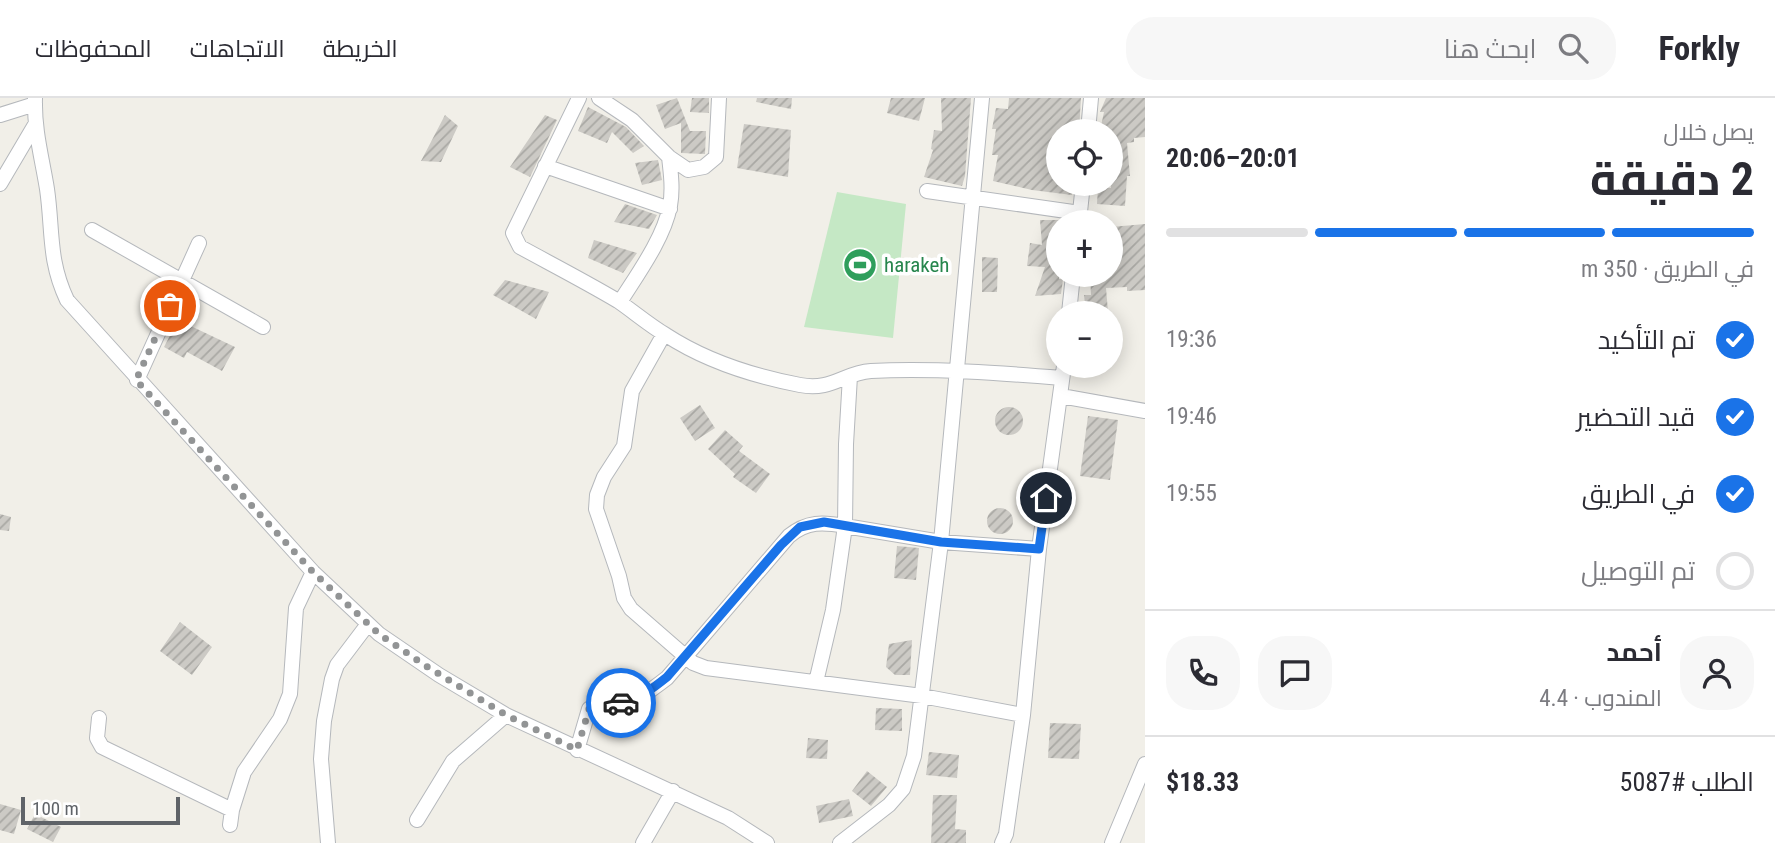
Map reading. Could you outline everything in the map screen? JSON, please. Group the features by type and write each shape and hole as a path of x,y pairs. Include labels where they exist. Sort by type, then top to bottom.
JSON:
{"street":[{"path":"579,98 513,233 515,240 520,247 620,302 664,334 716,362 800,385 818,387 832,385 850,376 871,371 1046,372"},
{"path":"599,98 647,133 669,157 688,170 704,167 716,157 719,98"},
{"path":"622,113 626,98"},
{"path":"840,843 888,805 903,789 914,756 941,542 982,98"},
{"path":"1089,119 1091,98"},
{"path":"0,116 35,101 38,147 48,191 49,231 54,266 61,288 75,311 313,572 368,624 412,657 506,715 577,750 673,791 728,818 767,843"},
{"path":"0,184 36,123"},
{"path":"620,302 648,255 670,209 672,188 669,157"},
{"path":"545,166 670,209"},
{"path":"927,191 1046,211"},
{"path":"92,230 263,327"},
{"path":"136,380 199,243"},
{"path":"664,334 632,391 624,446 604,477 597,495 596,509 626,604 693,663 706,668 922,696 1023,715"},
{"path":"816,682 833,610 845,526 850,376"},
{"path":"1002,843 1006,834 1023,715 1039,549 1062,378"},
{"path":"1061,396 1145,411"},
{"path":"577,750 587,715 594,705 632,701 649,692 686,657 789,536 800,527 813,523 941,542 1039,549"},
{"path":"99,718 97,738 102,747 231,818 244,772 280,719 290,694 296,608 313,572"},
{"path":"328,843 321,744 332,680 337,665 368,624"},
{"path":"417,820 453,761 506,715"},
{"path":"1112,843 1145,764"},
{"path":"643,843 673,791"}],"green space":[{"name":"harakeh","path":"837,192 906,204 893,338 804,327"}],"building":[{"path":"677,98 690,131 706,131 705,154 681,153 681,123 665,129 656,105"},
{"path":"692,98 709,98 709,113 690,112"},
{"path":"757,98 792,98 791,109 756,102"},
{"path":"891,98 925,98 919,121 887,113"},
{"path":"941,98 971,98 962,186 924,177 933,150 934,130 942,131"},
{"path":"1009,98 1081,98 1080,119 1046,119 1046,192 993,181 998,155 992,155 996,129 992,129 996,108 1008,109"},
{"path":"1106,98 1145,98 1145,137 1134,138 1134,142 1127,143 1130,176 1127,176 1125,206 1097,204 1097,196 1123,196 1123,119 1103,119 1104,112 1100,112"},
{"path":"588,107 626,127 644,146 633,153 612,132 607,143 578,131"},
{"path":"445,115 458,126 441,162 421,161"},
{"path":"545,115 557,120 530,177 510,167"},
{"path":"744,124 791,130 788,177 737,168"},
{"path":"658,160 662,180 642,185 635,163"},
{"path":"625,204 657,215 649,229 614,222"},
{"path":"1040,220 1046,220 1046,287 1062,287 1061,294 1035,296 1045,267 1027,266 1030,243 1042,245"},
{"path":"1145,224 1145,290 1106,288 1107,301 1085,301 1084,295 1091,295 1091,287 1123,287 1123,226"},
{"path":"594,240 637,253 623,273 588,258"},
{"path":"982,257 998,258 997,292 982,292"},
{"path":"505,280 549,292 536,319 493,295"},
{"path":"178,320 235,347 222,371 187,352 184,358 164,347"},
{"path":"700,405 715,428 695,441 680,418"},
{"path":"1009,407 1019,411 1023,421 1019,431 1009,435 999,431 995,421 999,411"},
{"path":"1088,416 1118,420 1110,480 1080,476"},
{"path":"725,430 743,446 739,451 770,474 756,493 733,477 735,474 708,449"},
{"path":"1000,508 1009,512 1013,521 1009,530 1000,534 991,530 987,521 991,512"},
{"path":"0,514 11,517 9,531 0,530"},
{"path":"897,546 919,548 916,580 894,578"},
{"path":"180,622 212,647 192,675 160,651"},
{"path":"912,640 910,675 895,675 886,667 889,644"},
{"path":"876,708 902,709 902,731 875,730"},
{"path":"1050,723 1081,724 1079,759 1048,758"},
{"path":"808,738 828,740 827,759 806,758"},
{"path":"929,752 959,755 957,778 926,775"},
{"path":"867,771 887,787 871,806 852,791"},
{"path":"933,795 957,795 955,829 966,830 966,843 931,843"},
{"path":"849,799 853,816 819,823 816,806"},
{"path":"0,804 21,810 14,834 0,830"},
{"path":"35,814 61,827 53,842 27,829"}],"way so far":[{"path":"170,306 136,380 313,572 379,634 506,715 577,750 589,709 600,703 621,703"}],"place":[{"name":"harakeh","path":"860,265"}],"route":[{"path":"621,703 632,701 649,692 667,677 781,545 800,527 824,522 941,542 1039,549 1046,498"}]}
